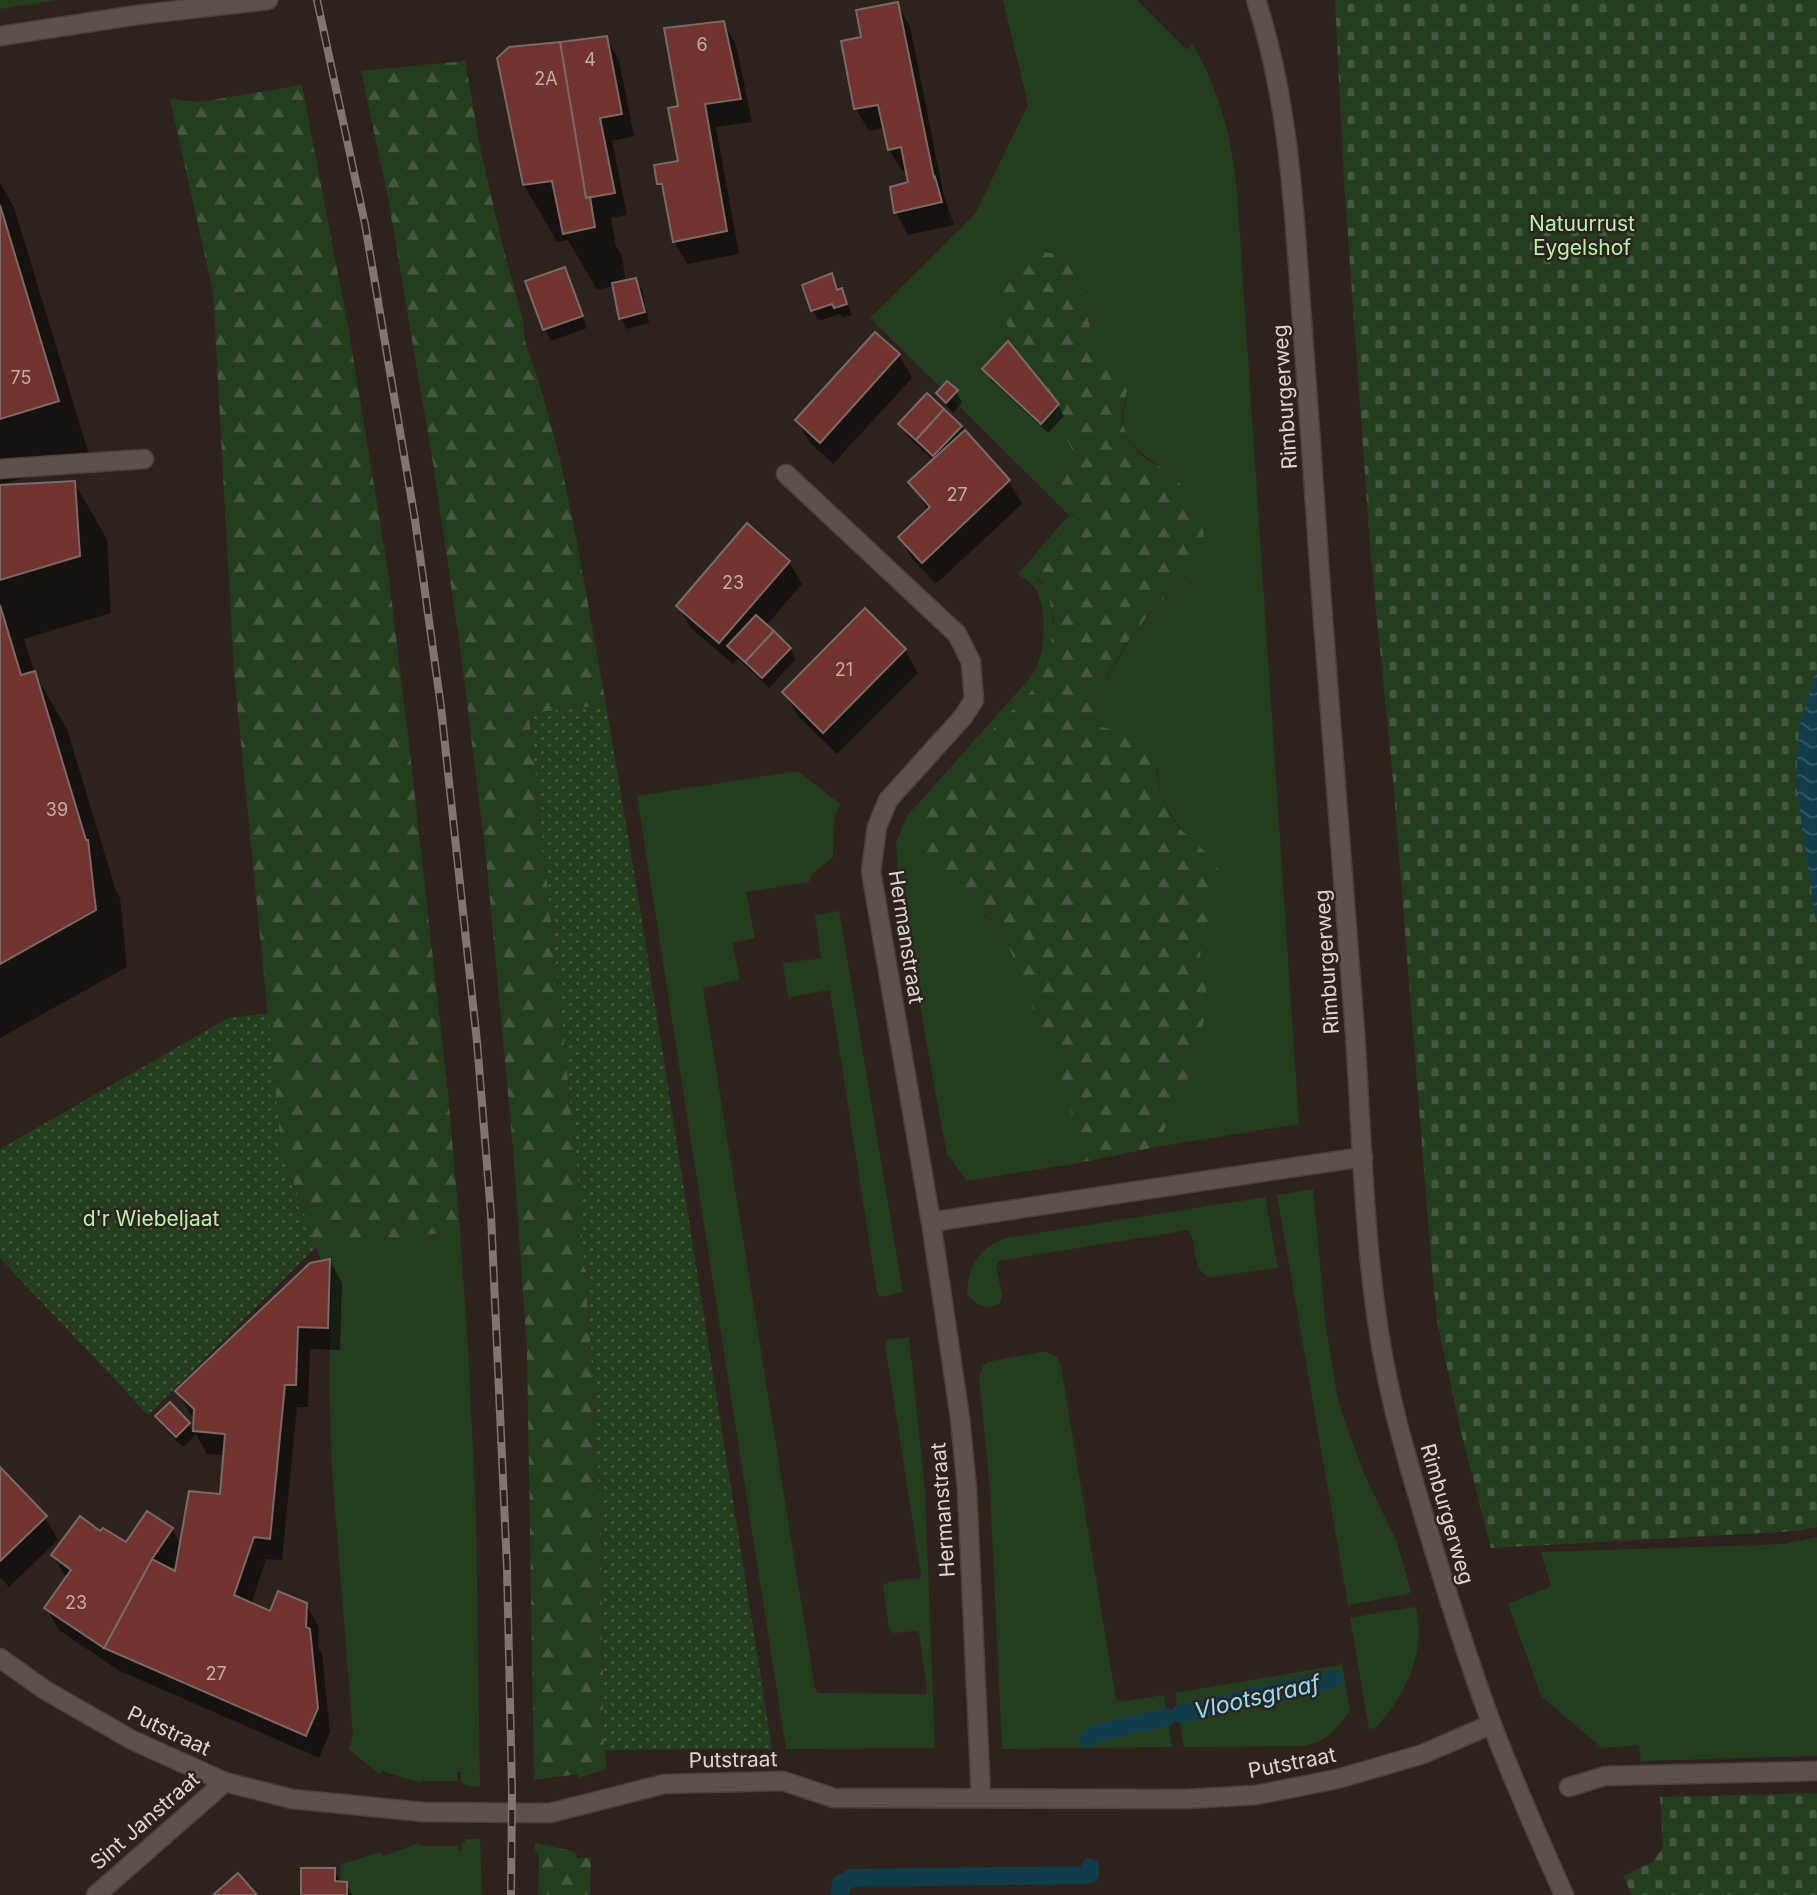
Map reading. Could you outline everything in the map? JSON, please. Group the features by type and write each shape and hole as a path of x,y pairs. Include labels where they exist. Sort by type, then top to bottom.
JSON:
{"street":[{"path":"0,36 137,15 268,0"},
{"name":"Rimburgerweg","path":"1256,0 1279,96 1296,236 1346,906 1366,1229 1389,1387 1446,1592 1492,1724 1564,1895"},
{"path":"0,469 144,460"},
{"name":"Hermanstraat","path":"786,474 957,634 971,662 974,700 963,717 887,800 877,827 871,871 931,1222 953,1369 967,1489 981,1797"},
{"path":"931,1222 1363,1157"},
{"name":"Putstraat","path":"0,1658 45,1690 132,1740 225,1782 292,1799 423,1812 550,1813 664,1784 772,1781 783,1781 834,1798 1185,1798 1256,1795 1338,1779 1423,1755 1492,1724"},
{"path":"1569,1787 1605,1776 1817,1771"},
{"name":"Sint Janstraat","path":"96,1895 225,1782"}],"green space":[{"path":"0,0 57,0 0,9"},
{"path":"1003,0 1137,0 1187,50 1192,43 1210,78 1223,114 1232,152 1237,192 1299,1124 1156,1147 1190,1076 1207,1009 1206,985 1200,962 1201,942 1211,917 1210,856 1188,837 1171,815 1160,790 1158,761 1125,727 1112,730 1096,725 1092,716 1100,691 1142,622 1186,577 1193,503 1173,476 1138,450 1125,432 1123,418 1127,388 1124,373 1094,346 1087,309 1077,278 1040,392 1076,456 1075,516 1028,572 1042,585 1051,604 1053,635 1048,660 1031,692 933,795 942,888 985,916 1006,939 1073,1118 1078,1163 967,1181 947,1154 899,888 896,843 907,816 1036,668 1041,652 1043,614 1035,588 1018,574 1069,515 870,318 975,214 1028,105"},
{"name":"Natuurrust Eygelshof","path":"1335,0 1817,0 1817,1527 1796,1531 1491,1548 1460,1428 1437,1320 1393,779 1371,559 1344,181"},
{"path":"465,61 481,152 523,320 525,341 560,459 606,705 529,713 576,1154 601,1522 604,1749 607,1769 579,1778 578,1774 534,1780 527,1351 513,1148 486,857 461,654 434,469 388,198 361,71"},
{"path":"302,85 349,332 388,571 448,1094 460,1231 316,1247 281,1149 234,672 213,292 170,99 200,102"},
{"path":"1044,252 1059,256 1072,270 1084,298 1094,345 1125,373 1127,389 1122,416 1130,441 1140,454 1177,480 1199,516 1204,536 1198,556 1185,577 1150,613 1120,655 1100,692 1092,716 1096,725 1112,730 1125,727 1142,733 1153,747 1158,761 1160,791 1170,815 1180,829 1210,856 1219,876 1216,905 1201,942 1200,962 1206,985 1207,1009 1190,1076 1156,1147 1078,1163 1073,1118 1006,939 987,916 942,888 929,871 921,843 923,818 933,795 1005,716 1024,701 1038,681 1049,657 1054,620 1048,594 1041,581 1028,572 1075,516 1050,490 1076,456 1009,330 1003,309 1004,286 1014,267 1021,260"},
{"path":"606,705 772,1749 604,1750 601,1522 590,1337 576,1154 529,713"},
{"path":"798,771 840,804 834,820 833,857 812,874 809,882 746,892 755,938 733,943 740,980 703,988 815,1689 818,1693 926,1694 927,1691 919,1633 893,1633 889,1628 883,1585 919,1578 921,1575 885,1344 888,1340 909,1337 925,1490 935,1748 786,1749 637,796"},
{"path":"839,911 903,1292 880,1297 877,1292 830,990 788,997 783,963 821,958 815,915"},
{"name":"d'r Wiebeljaat","path":"268,1013 281,1149 316,1247 148,1415 0,1258 0,1149 228,1018"},
{"path":"1313,1189 1325,1319 1337,1396 1365,1476 1396,1540 1411,1591 1408,1594 1348,1605 1277,1195"},
{"path":"1265,1197 1278,1268 1209,1277 1199,1268 1194,1242 1188,1230 999,1261 996,1266 1002,1295 1000,1303 990,1307 982,1306 967,1294 969,1275 977,1259 989,1246 1006,1238"},
{"path":"460,1231 476,1513 480,1787 466,1785 461,1781 461,1772 457,1772 457,1781 420,1783 382,1771 380,1775 349,1749 353,1736 332,1470 329,1384 332,1259 321,1260 316,1247"},
{"path":"1041,1352 1054,1355 1061,1366 1116,1699 1121,1702 1164,1695 1172,1747 1002,1749 990,1489 979,1378 987,1362"},
{"path":"1817,1537 1817,1756 1641,1761 1639,1745 1602,1748 1541,1696 1508,1604 1551,1586 1541,1552 1784,1544"},
{"path":"1412,1607 1416,1609 1419,1626 1410,1674 1385,1717 1374,1729 1369,1729 1350,1618"},
{"path":"1342,1662 1350,1711 1330,1734 1319,1741 1303,1746 1184,1747 1175,1693 1339,1665"},
{"path":"1817,1793 1817,1895 1632,1895 1623,1876 1653,1862 1663,1847 1660,1797"},
{"path":"465,1839 480,1839 482,1895 347,1895 347,1882 340,1881 341,1864 381,1852 383,1856 419,1843 420,1846 458,1846 458,1851 461,1851"},
{"path":"535,1843 576,1852 577,1858 591,1858 590,1895 538,1895 539,1856"}],"water":[{"path":"1817,672 1817,921 1796,783 1799,727"}],"building":[{"path":"898,2 934,178 942,202 894,213 890,187 908,182 901,147 888,150 878,105 854,109 841,41 861,37 856,10"},
{"path":"724,21 741,99 705,104 727,231 673,242 662,184 657,184 654,165 678,161 668,108 678,106 664,28"},
{"path":"607,36 622,114 600,118 615,193 586,198 560,42"},
{"path":"560,42 586,198 590,197 595,227 563,234 552,181 523,185 497,58 509,47"},
{"path":"0,205 59,401 0,419"},
{"path":"565,267 583,316 543,330 525,281"},
{"path":"832,273 837,290 842,288 847,304 834,308 832,304 811,311 802,285"},
{"path":"636,278 645,312 619,319 612,283"},
{"path":"875,332 900,354 820,443 795,420"},
{"path":"1008,341 1059,404 1041,424 982,369"},
{"path":"947,381 958,390 946,403 936,393"},
{"path":"927,393 944,409 916,440 898,424"},
{"path":"944,409 962,426 933,456 916,440"},
{"path":"965,430 1010,480 922,563 898,537 930,507 908,482"},
{"path":"75,481 80,556 0,580 0,485"},
{"path":"747,523 790,561 719,643 676,606"},
{"path":"0,605 21,675 35,671 88,840 96,910 0,964"},
{"path":"865,608 906,649 823,733 782,692"},
{"path":"756,615 774,631 745,662 727,646"},
{"path":"774,631 791,648 762,678 745,662"},
{"path":"330,1259 328,1328 298,1327 296,1385 285,1385 270,1539 254,1537 234,1595 270,1611 278,1591 307,1603 306,1627 310,1629 318,1708 306,1736 104,1648 152,1559 175,1571 189,1491 220,1494 225,1434 193,1431 194,1409 175,1391 310,1263"},
{"path":"170,1402 190,1423 176,1437 155,1416"},
{"path":"0,1467 47,1516 0,1561"},
{"path":"147,1511 173,1528 152,1559 104,1648 44,1608 71,1570 51,1555 80,1516 100,1531 103,1528 126,1542"},
{"path":"301,1868 335,1868 335,1881 347,1882 347,1895 301,1895"},
{"path":"238,1873 257,1895 213,1895"}],"waterway":[{"name":"Vlootsgraaf","path":"1180,1714 1334,1679"},
{"name":"Vlootsgraaf","path":"1088,1738 1095,1733 1166,1717"},
{"name":"Vlootsgraaf","path":"840,1895 841,1884 852,1878 1086,1875 1090,1874 1090,1867"}],"railway":[{"path":"317,0 365,224 415,520 441,707 477,1042 491,1214 507,1568 512,1791 511,1895"}]}
